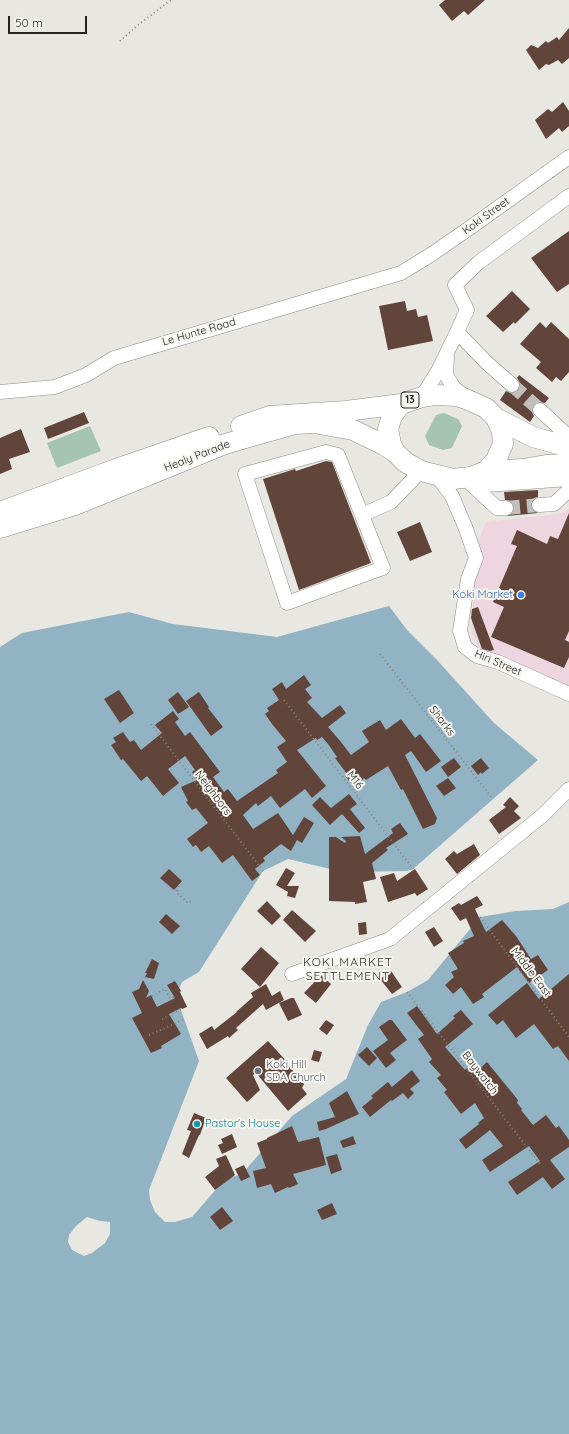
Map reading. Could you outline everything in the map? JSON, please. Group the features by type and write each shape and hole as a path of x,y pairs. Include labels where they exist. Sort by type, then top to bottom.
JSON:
{"highway":[{"name":"13","path":"395,452 391,444 388,429 392,416 401,404 422,396 435,395 457,396 486,408 496,418 533,437 569,447"},
{"name":"Healy Parade","path":"0,512 116,469 270,416 346,411 401,404"},
{"path":"475,478 496,460 503,444 502,431 496,418"},
{"name":"Healy Parade","path":"0,528 75,505 226,444 295,424 314,424 353,430 395,452"},
{"path":"395,452 405,462 428,473 453,479 475,478 546,465 569,464"}],"street":[{"name":"Koki Street","path":"400,273 432,254 569,157"},
{"path":"422,396 448,351 467,310 455,285 478,263 569,196"},
{"name":"Le Hunte Road","path":"0,392 55,387 86,375 114,358 400,273"},
{"path":"457,332 487,363 512,385"},
{"path":"448,351 446,375 454,388 471,402"},
{"path":"540,410 569,437"},
{"path":"326,452 338,456 362,515 383,568 287,603 245,474 326,452"},
{"path":"362,515 391,502 428,473"},
{"name":"Hiri Street","path":"428,473 452,496 476,558 468,579 460,631 465,646 477,656 498,662 569,694"},
{"path":"475,478 569,479"},
{"path":"475,478 497,508 506,508"},
{"path":"539,505 554,504 569,490"},
{"path":"292,974 390,939 543,815 569,789"}],"path":[{"path":"120,41 138,25 172,0"},
{"name":"Sharks","path":"380,654 492,798"},
{"name":"M16","path":"284,700 413,869"},
{"name":"Neighbors","path":"151,724 263,871"},
{"path":"178,886 177,893 188,903 191,901"},
{"name":"Middle East","path":"480,917 569,1037"},
{"path":"152,996 165,989 170,998 176,996"},
{"name":"Baywatch","path":"407,992 540,1164"},
{"path":"162,1019 181,1009"},
{"path":"149,1036 185,1019"}],"shaded area":[{"name":"Koki Market","path":"569,508 569,690 480,650 471,632 477,544 486,522 559,514"}],"green space":[{"path":"444,413 458,419 462,426 452,448 443,450 429,445 425,436 436,415"},
{"path":"90,426 101,451 57,468 47,443"}],"water":[{"path":"389,606 407,630 437,660 494,723 538,760 413,869 407,871 343,872 288,859 263,871 199,972 182,982 176,996 199,1061 149,1190 150,1200 155,1212 165,1222 175,1222 192,1217 225,1179 242,1174 292,1116 346,1079 368,1025 381,1002 407,992 428,980 480,917 516,911 553,909 569,902 569,1434 0,1434 0,647 22,633 129,612 173,624 277,637","holes":["87,1217 110,1222 110,1234 105,1243 92,1253 84,1256 72,1250 68,1242 69,1235 76,1226"]}],"building":[{"path":"445,0 485,0 468,15 464,11 452,21 439,5"},
{"path":"569,28 569,58 562,64 558,60 549,65 546,64 539,70 526,50 531,45 538,48 546,41 548,43 557,37 559,40"},
{"path":"563,102 569,111 569,126 562,132 559,128 546,139 535,120 548,109 552,112"},
{"path":"569,231 569,284 557,292 531,258"},
{"path":"512,291 530,309 515,324 514,322 503,332 486,316"},
{"path":"405,301 407,311 416,309 418,317 427,315 433,341 388,350 379,306"},
{"path":"540,322 546,328 551,322 569,339 569,372 561,381 556,377 552,382 536,368 541,362 520,344"},
{"path":"519,375 549,398 545,403 538,402 534,405 532,412 534,416 530,422 500,400 506,391 514,393 519,390 520,383 517,378"},
{"path":"84,412 89,423 48,439 44,428"},
{"path":"21,429 30,452 9,459 12,469 0,474 0,438"},
{"path":"326,461 332,462 371,563 299,590 263,479 295,469 296,471"},
{"path":"538,490 538,497 534,498 531,505 532,510 538,513 507,516 513,513 514,508 511,501 505,500 504,492"},
{"path":"569,513 569,631 565,640 569,642 569,657 564,668 491,637 504,607 493,602 517,546 511,544 517,530 547,544 550,536 558,539"},
{"path":"420,522 432,552 410,561 397,532"},
{"path":"478,607 494,650 490,651 482,649 471,618 472,609"},
{"path":"304,675 311,685 305,689 312,698 307,702 322,718 340,705 346,713 328,727 351,755 369,742 362,731 380,720 386,730 401,719 415,738 420,734 441,761 426,772 411,751 405,755 437,818 435,824 423,829 403,789 401,790 388,766 366,780 364,778 355,787 345,776 347,774 335,758 337,757 328,744 322,737 317,740 316,738 297,750 326,786 312,798 305,789 280,808 271,796 258,806 256,803 243,815 253,829 278,813 293,835 304,817 314,823 302,843 297,840 291,851 281,844 263,858 265,861 255,869 260,875 252,881 233,855 222,863 209,846 201,852 196,845 193,847 187,839 208,823 196,808 192,810 186,802 188,801 181,787 197,780 192,772 195,770 185,756 168,769 179,783 163,796 147,776 141,781 123,759 121,760 111,745 116,742 113,738 123,732 130,742 134,740 141,750 162,733 155,725 173,711 179,719 175,722 185,736 190,732 220,772 213,777 224,792 228,789 237,801 278,773 276,770 287,762 277,747 286,741 265,714 269,711 267,708 279,700 272,689 282,682 286,689"},
{"path":"119,690 134,713 120,723 104,699"},
{"path":"178,692 189,707 178,714 168,700"},
{"path":"199,692 209,707 208,708 223,727 211,736 186,701"},
{"path":"454,758 461,767 448,777 441,767"},
{"path":"481,758 489,768 482,774 481,772 478,775 471,766"},
{"path":"448,778 456,788 444,796 436,786"},
{"path":"349,794 357,804 350,809 365,828 359,833 342,814 330,825 312,805 320,797 331,808"},
{"path":"510,797 519,806 514,811 521,818 499,834 489,820 506,807 503,805"},
{"path":"400,823 408,834 386,848 388,850 372,863 376,879 363,882 367,902 355,904 355,902 329,901 329,837 336,837 345,843 346,841 341,837 360,836 365,854 393,833 391,829"},
{"path":"474,844 480,855 457,874 445,859 454,851 457,854"},
{"path":"286,868 295,873 287,886 299,886 295,898 287,896 288,892 276,885"},
{"path":"169,869 182,881 174,890 160,878"},
{"path":"415,869 428,889 417,896 415,893 388,902 380,877 394,873 397,881"},
{"path":"477,896 483,905 475,909 486,932 502,920 516,936 531,959 538,955 548,970 529,983 517,967 482,994 484,997 473,1004 461,987 453,994 445,985 454,977 451,972 458,969 448,953 464,943 463,941 474,936 466,918 460,921 451,908 459,903 461,905"},
{"path":"267,901 281,916 272,925 257,911"},
{"path":"292,910 316,931 305,942 283,920"},
{"path":"166,914 180,926 172,934 159,922"},
{"path":"366,922 367,934 359,935 358,923"},
{"path":"434,927 443,941 434,947 425,932"},
{"path":"261,947 279,963 260,987 241,969"},
{"path":"152,959 159,963 154,979 145,977 147,973 145,973"},
{"path":"391,971 402,987 392,994 380,979"},
{"path":"569,974 569,1061 558,1046 553,1049 534,1024 516,1038 503,1020 497,1025 488,1015 527,983 539,999"},
{"path":"321,975 331,984 316,1003 304,993"},
{"path":"143,980 149,991 146,998 151,995 157,1007 175,998 167,985 175,981 181,991 180,992 187,1007 181,1008 169,1014 181,1034 161,1046 162,1048 151,1053 132,1018 142,1013 132,992 139,989"},
{"path":"266,984 272,996 280,991 284,1000 266,1010 263,1004 236,1028 238,1030 229,1038 228,1036 207,1049 199,1034 212,1026 214,1030 253,997 251,993"},
{"path":"294,998 302,1015 288,1021 279,1003"},
{"path":"417,1006 437,1034 455,1018 453,1016 461,1010 473,1024 445,1047 465,1070 473,1064 478,1070 487,1062 518,1100 517,1103 522,1109 521,1110 533,1125 546,1115 556,1128 559,1126 569,1140 569,1147 550,1160 565,1179 552,1189 543,1177 517,1195 508,1182 540,1161 529,1146 490,1172 482,1160 503,1146 490,1130 466,1149 459,1140 479,1124 478,1123 484,1118 475,1103 461,1114 444,1092 447,1090 437,1078 441,1075 429,1062 432,1059 418,1039 424,1035 407,1013"},
{"path":"326,1020 334,1025 327,1035 319,1029"},
{"path":"389,1020 392,1020 407,1040 390,1053 396,1060 386,1068 373,1051 388,1040 379,1027"},
{"name":"Koki Hill SDA Church","path":"268,1041 289,1064 288,1065 304,1084 302,1088 307,1094 288,1111 256,1073 253,1075 260,1090 247,1102 226,1078"},
{"path":"367,1047 377,1058 369,1066 358,1055"},
{"path":"314,1050 322,1052 319,1062 311,1060"},
{"path":"412,1070 420,1081 410,1089 414,1093 408,1099 403,1093 392,1101 391,1100 370,1117 362,1107 373,1098 371,1096 388,1082 392,1087"},
{"path":"347,1091 359,1114 319,1131 317,1122 335,1117 329,1103"},
{"path":"194,1113 206,1118 189,1158 182,1154 191,1131 187,1130"},
{"path":"292,1126 298,1142 319,1137 326,1165 293,1174 298,1184 275,1193 271,1184 257,1188 253,1171 266,1168 257,1143"},
{"path":"232,1134 237,1147 222,1154 218,1145 223,1143 221,1139"},
{"path":"353,1136 356,1144 343,1148 340,1141"},
{"path":"337,1154 342,1170 331,1174 326,1157"},
{"path":"226,1155 235,1175 215,1190 205,1177 219,1166 216,1159"},
{"path":"244,1165 250,1177 241,1181 235,1169"},
{"path":"332,1203 337,1214 322,1220 317,1210"},
{"path":"222,1207 233,1221 220,1230 210,1217"}],"tunnel":[{"path":"512,385 540,410"},
{"path":"506,508 539,505"}],"place":[{"name":"Koki Market","path":"521,595"},
{"name":"Koki Hill SDA Church","path":"258,1071"},
{"name":"Pastor's House","path":"197,1124"}],"district":[{"name":"KOKI MARKET SETTLEMENT","path":"348,969"}]}
